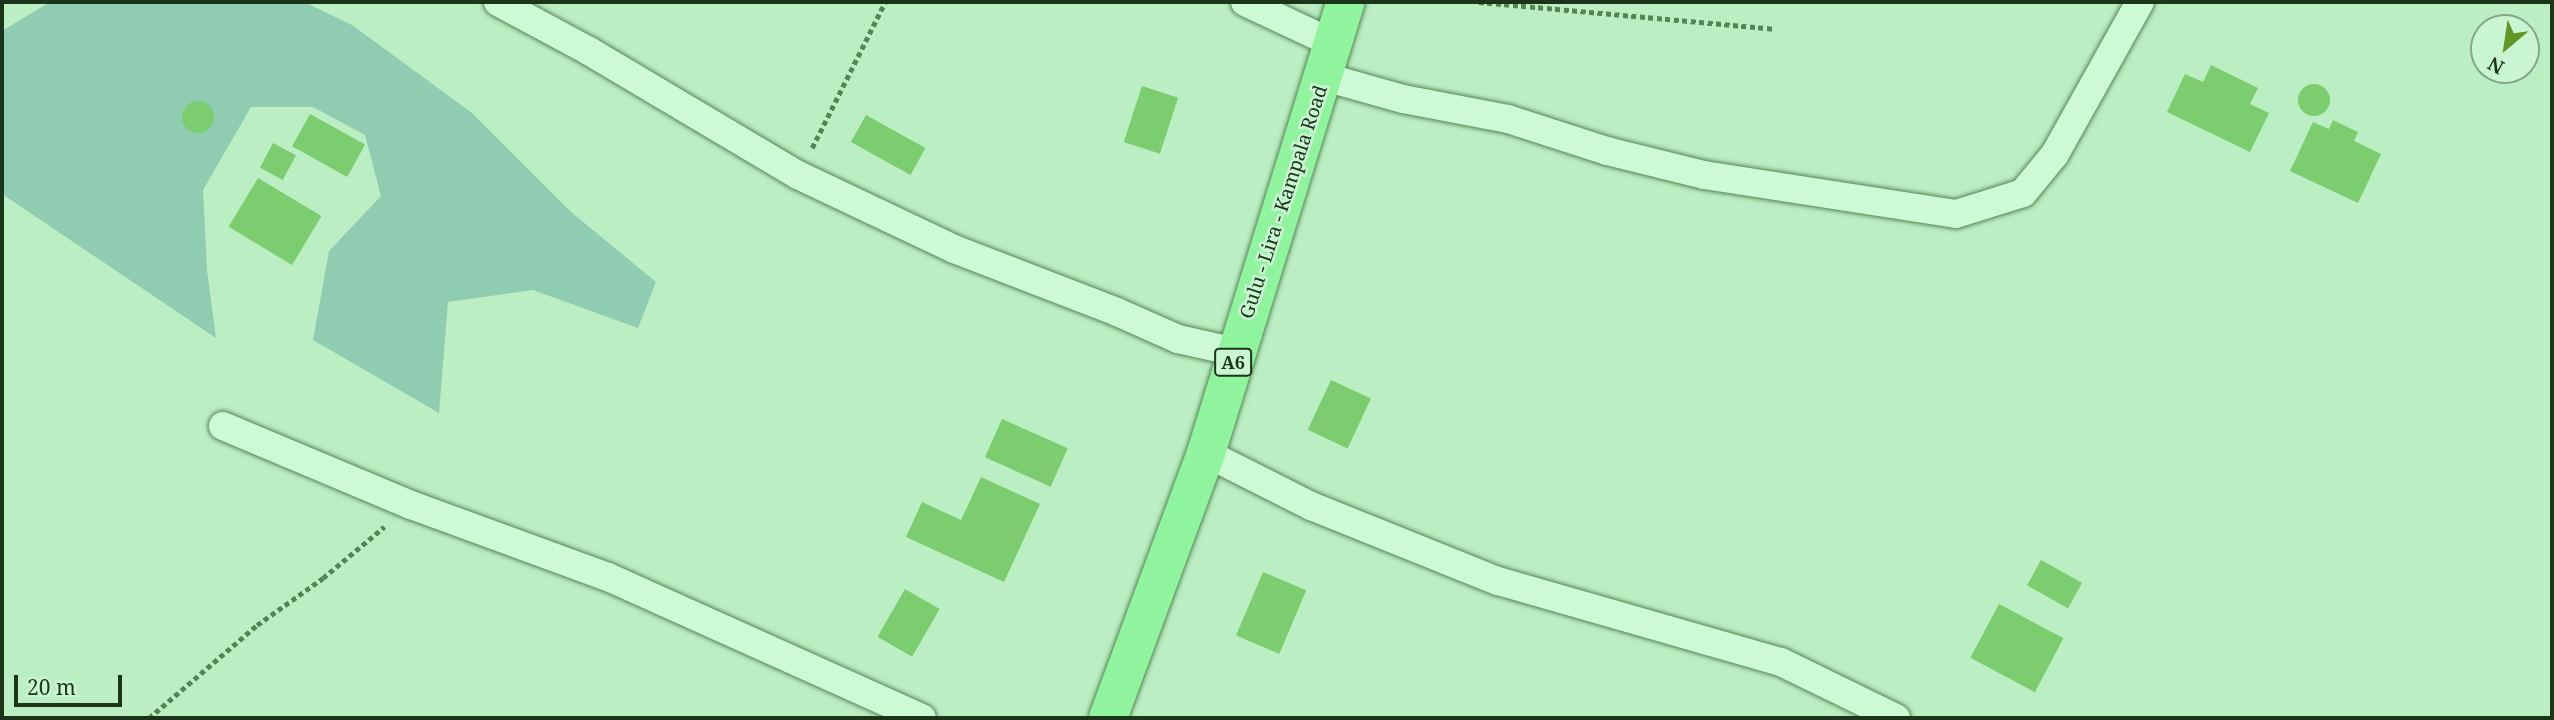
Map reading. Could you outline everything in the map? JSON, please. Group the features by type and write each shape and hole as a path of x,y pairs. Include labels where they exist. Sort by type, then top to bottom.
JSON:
{"main road":[{"name":"Gulu - Lira - Kampala Road","path":"1108,718 1206,453 1346,2"}],"street":[{"path":"498,2 589,51 798,175 954,249 1117,312 1178,340 1236,352"},
{"path":"1245,2 1328,60 1403,99 1508,119 1606,151 1704,175 1956,214 2023,193 2055,154 2140,2"},
{"path":"223,426 411,505 608,577 922,718"},
{"path":"1206,453 1311,506 1498,580 1781,662 1896,718"}],"path":[{"path":"798,175 886,2"},
{"path":"1479,2 1774,29"},
{"path":"149,718 257,625 323,578 411,505"}],"green space":[{"path":"50,2 304,2 352,25 472,113 571,212 656,282 638,328 533,290 448,302 439,413 313,340 329,251 381,196 365,135 313,107 251,107 203,190 207,270 216,338 2,194 2,31"}],"building":[{"path":"2211,65 2258,88 2250,104 2269,113 2250,152 2167,112 2185,74 2203,82"},
{"path":"2314,84 2325,89 2330,100 2325,111 2314,116 2303,111 2298,100 2303,89"},
{"path":"1142,86 1178,98 1160,154 1124,142"},
{"path":"198,101 210,105 214,117 210,129 198,133 186,129 182,117 186,105"},
{"path":"310,114 365,145 347,177 292,146"},
{"path":"866,115 925,148 910,175 851,142"},
{"path":"2333,120 2358,132 2354,141 2381,154 2358,203 2290,171 2313,122 2329,129"},
{"path":"273,143 296,155 283,180 260,168"},
{"path":"258,178 321,216 292,265 229,227"},
{"path":"1331,380 1371,399 1348,448 1308,430"},
{"path":"1002,419 1068,448 1051,487 985,457"},
{"path":"981,477 1040,504 1004,582 906,537 922,502 961,520"},
{"path":"2041,560 2082,583 2068,608 2027,585"},
{"path":"1263,572 1306,590 1279,654 1236,636"},
{"path":"905,589 940,609 912,657 878,637"},
{"path":"1999,604 2063,638 2035,692 1970,658"}]}
